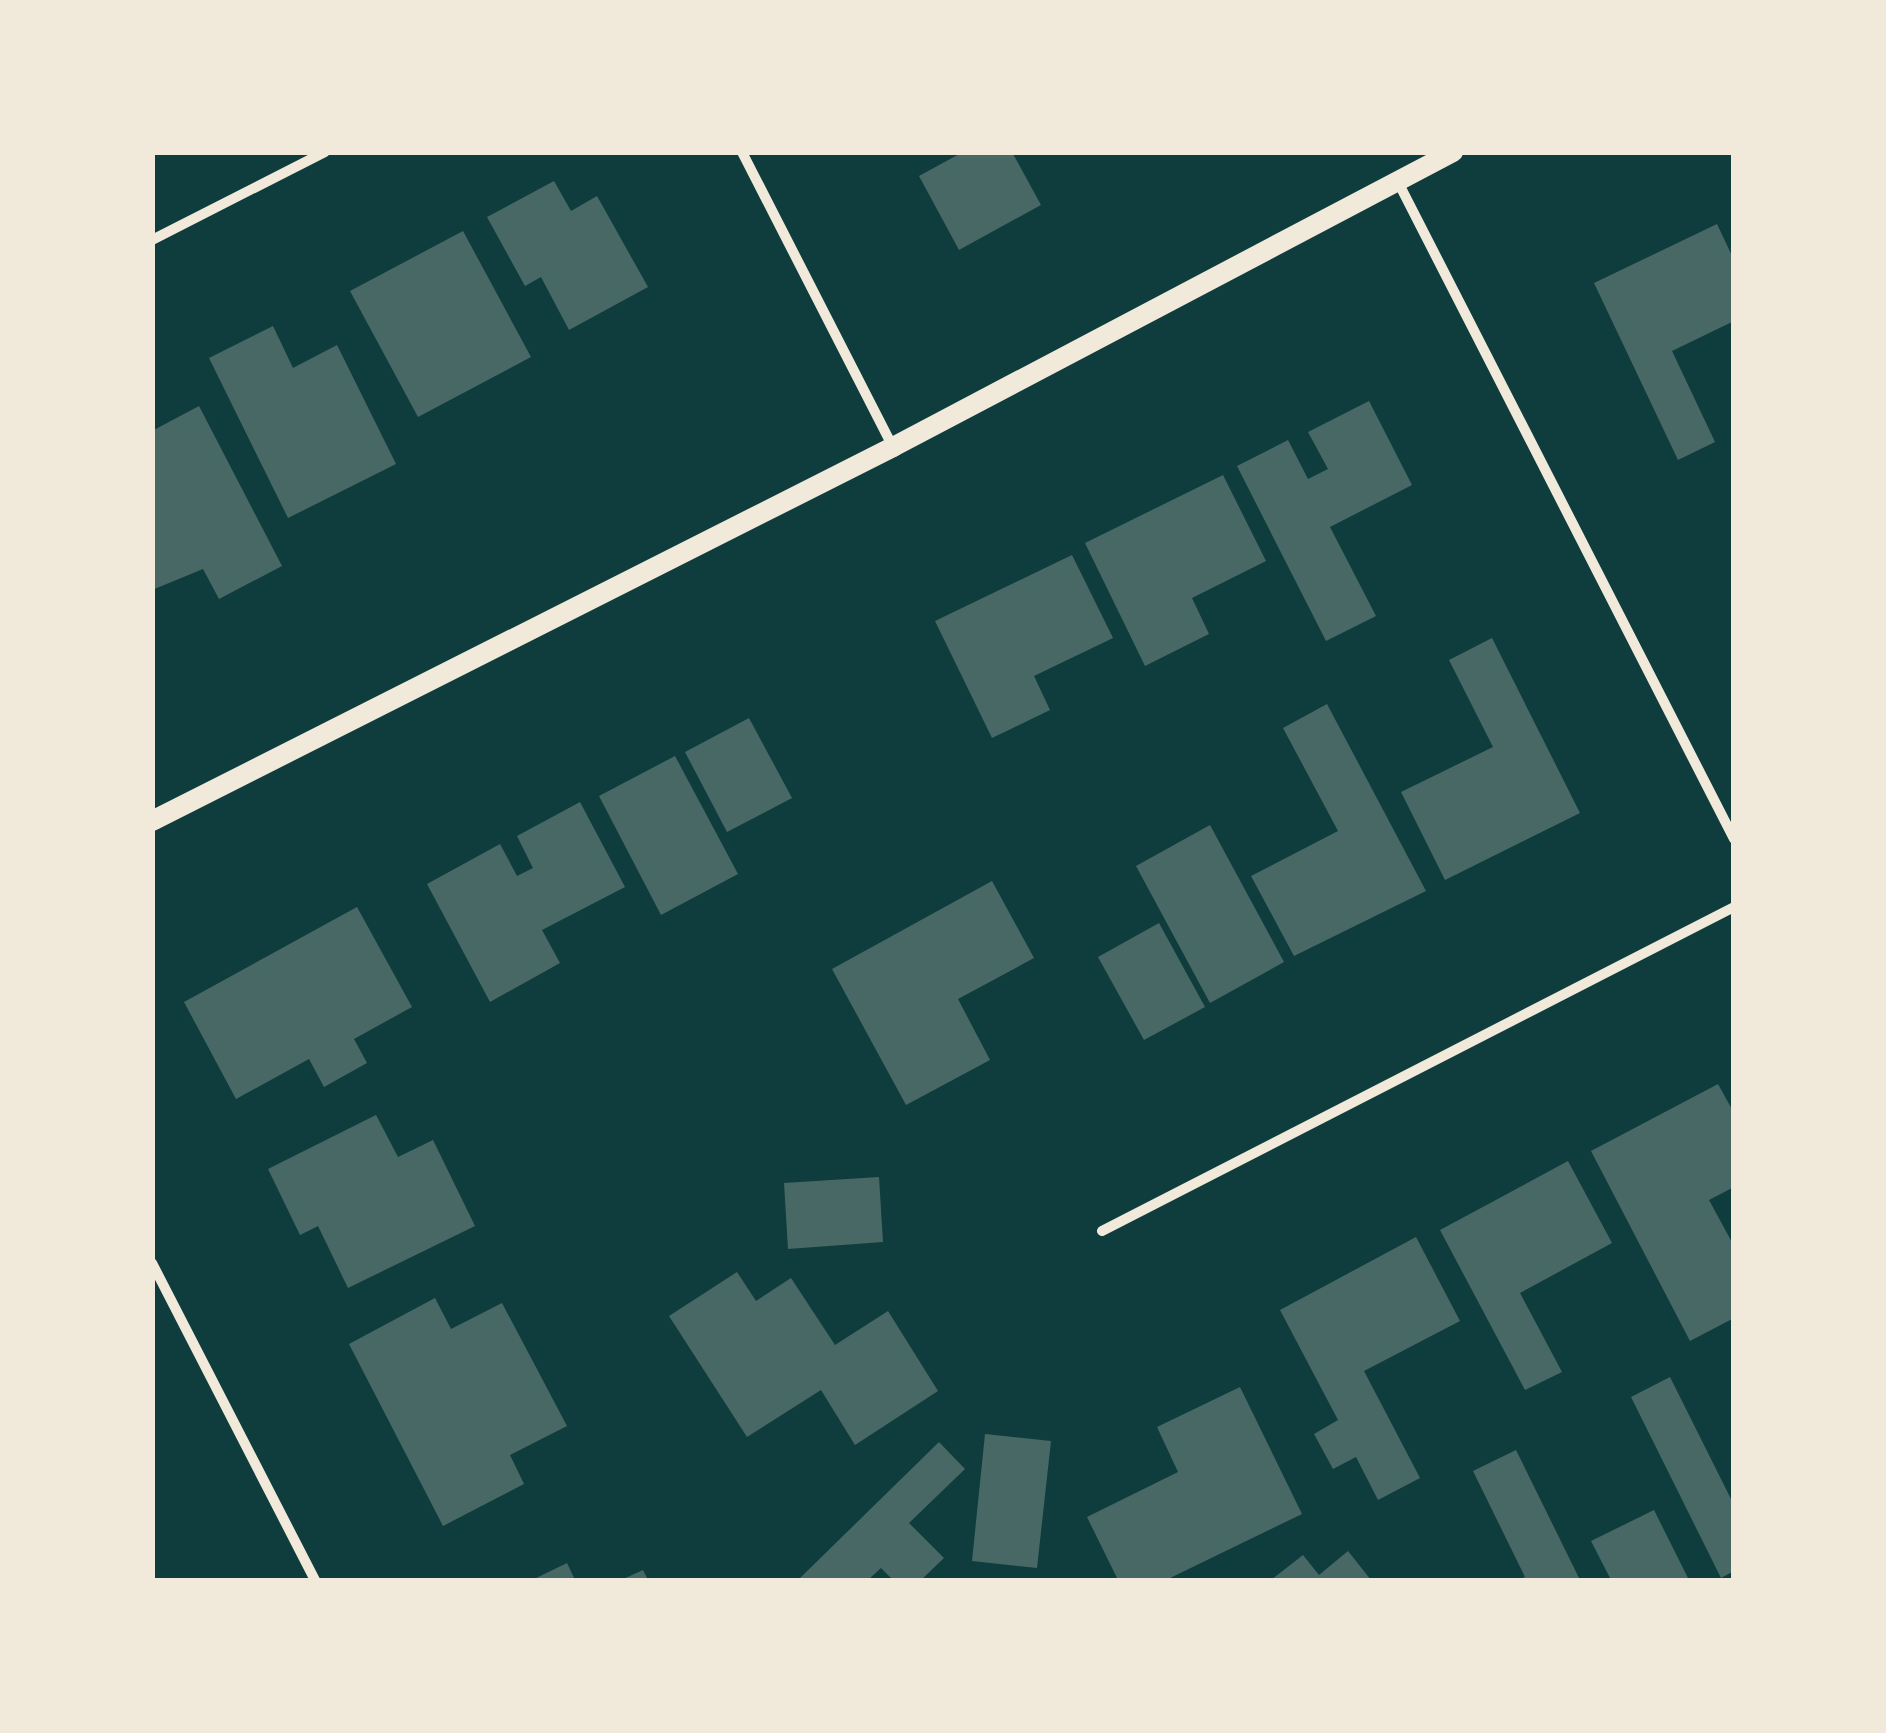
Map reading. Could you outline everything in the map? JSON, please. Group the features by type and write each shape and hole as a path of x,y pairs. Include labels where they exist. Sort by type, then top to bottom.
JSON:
{"main road":[{"path":"152,821 892,447 1453,152"}],"street":[{"path":"152,240 325,152"},
{"path":"742,152 892,447"},
{"path":"1397,181 1734,839"},
{"path":"1102,1232 1734,907"},
{"path":"152,1262 314,1580"}],"building":[{"path":"963,152 1012,152 1041,205 959,250 919,176"},
{"path":"554,181 571,211 597,196 648,287 569,330 541,277 525,286 487,217"},
{"path":"1717,224 1734,260 1734,321 1672,351 1715,442 1678,460 1594,283"},
{"path":"463,231 531,357 418,417 350,291"},
{"path":"273,326 293,368 337,345 396,464 288,518 209,358"},
{"path":"1369,401 1412,485 1330,527 1376,616 1326,641 1237,466 1288,440 1308,479 1328,469 1308,432"},
{"path":"199,406 282,566 219,599 203,569 152,590 152,431"},
{"path":"1223,475 1266,561 1192,598 1209,634 1145,666 1085,543"},
{"path":"1072,555 1113,638 1034,676 1050,710 992,738 935,621"},
{"path":"1492,638 1580,813 1445,880 1401,792 1493,747 1449,660"},
{"path":"1327,704 1426,891 1294,956 1251,876 1338,831 1283,728"},
{"path":"749,718 792,798 727,832 685,752"},
{"path":"675,756 738,874 661,915 599,796"},
{"path":"580,802 625,887 542,930 560,963 490,1002 427,884 500,844 517,876 533,868 517,836"},
{"path":"1210,825 1284,962 1210,1003 1136,866"},
{"path":"992,881 1034,958 958,999 990,1060 906,1105 832,969"},
{"path":"357,907 412,1007 354,1039 367,1063 324,1087 309,1059 236,1099 184,1002"},
{"path":"1159,923 1205,1007 1144,1040 1098,957"},
{"path":"1718,1084 1734,1113 1734,1187 1709,1200 1734,1246 1734,1318 1690,1341 1591,1151"},
{"path":"376,1115 398,1157 433,1140 475,1226 348,1288 318,1226 300,1235 268,1169"},
{"path":"1568,1161 1612,1243 1520,1293 1562,1372 1525,1390 1440,1230"},
{"path":"879,1177 883,1242 788,1249 784,1183"},
{"path":"1416,1237 1460,1321 1364,1371 1420,1478 1378,1500 1356,1457 1333,1469 1314,1434 1338,1420 1280,1310"},
{"path":"737,1272 756,1301 791,1278 835,1345 888,1311 938,1391 855,1445 821,1390 747,1437 669,1316"},
{"path":"435,1298 451,1329 502,1303 567,1426 510,1455 524,1484 443,1526 349,1344"},
{"path":"1670,1377 1734,1505 1734,1571 1721,1578 1631,1397"},
{"path":"1240,1387 1302,1514 1166,1580 1118,1580 1087,1517 1178,1472 1157,1427"},
{"path":"985,1434 1051,1441 1037,1568 972,1561"},
{"path":"939,1442 965,1469 909,1523 944,1558 921,1580 893,1580 881,1568 868,1580 798,1580"},
{"path":"1516,1450 1580,1580 1518,1580 1525,1577 1473,1471"},
{"path":"1654,1510 1689,1580 1611,1580 1591,1541"},
{"path":"1348,1551 1371,1580 1271,1580 1303,1555 1319,1575"},
{"path":"567,1563 575,1580 532,1580"},
{"path":"643,1570 648,1580 621,1580"}]}
